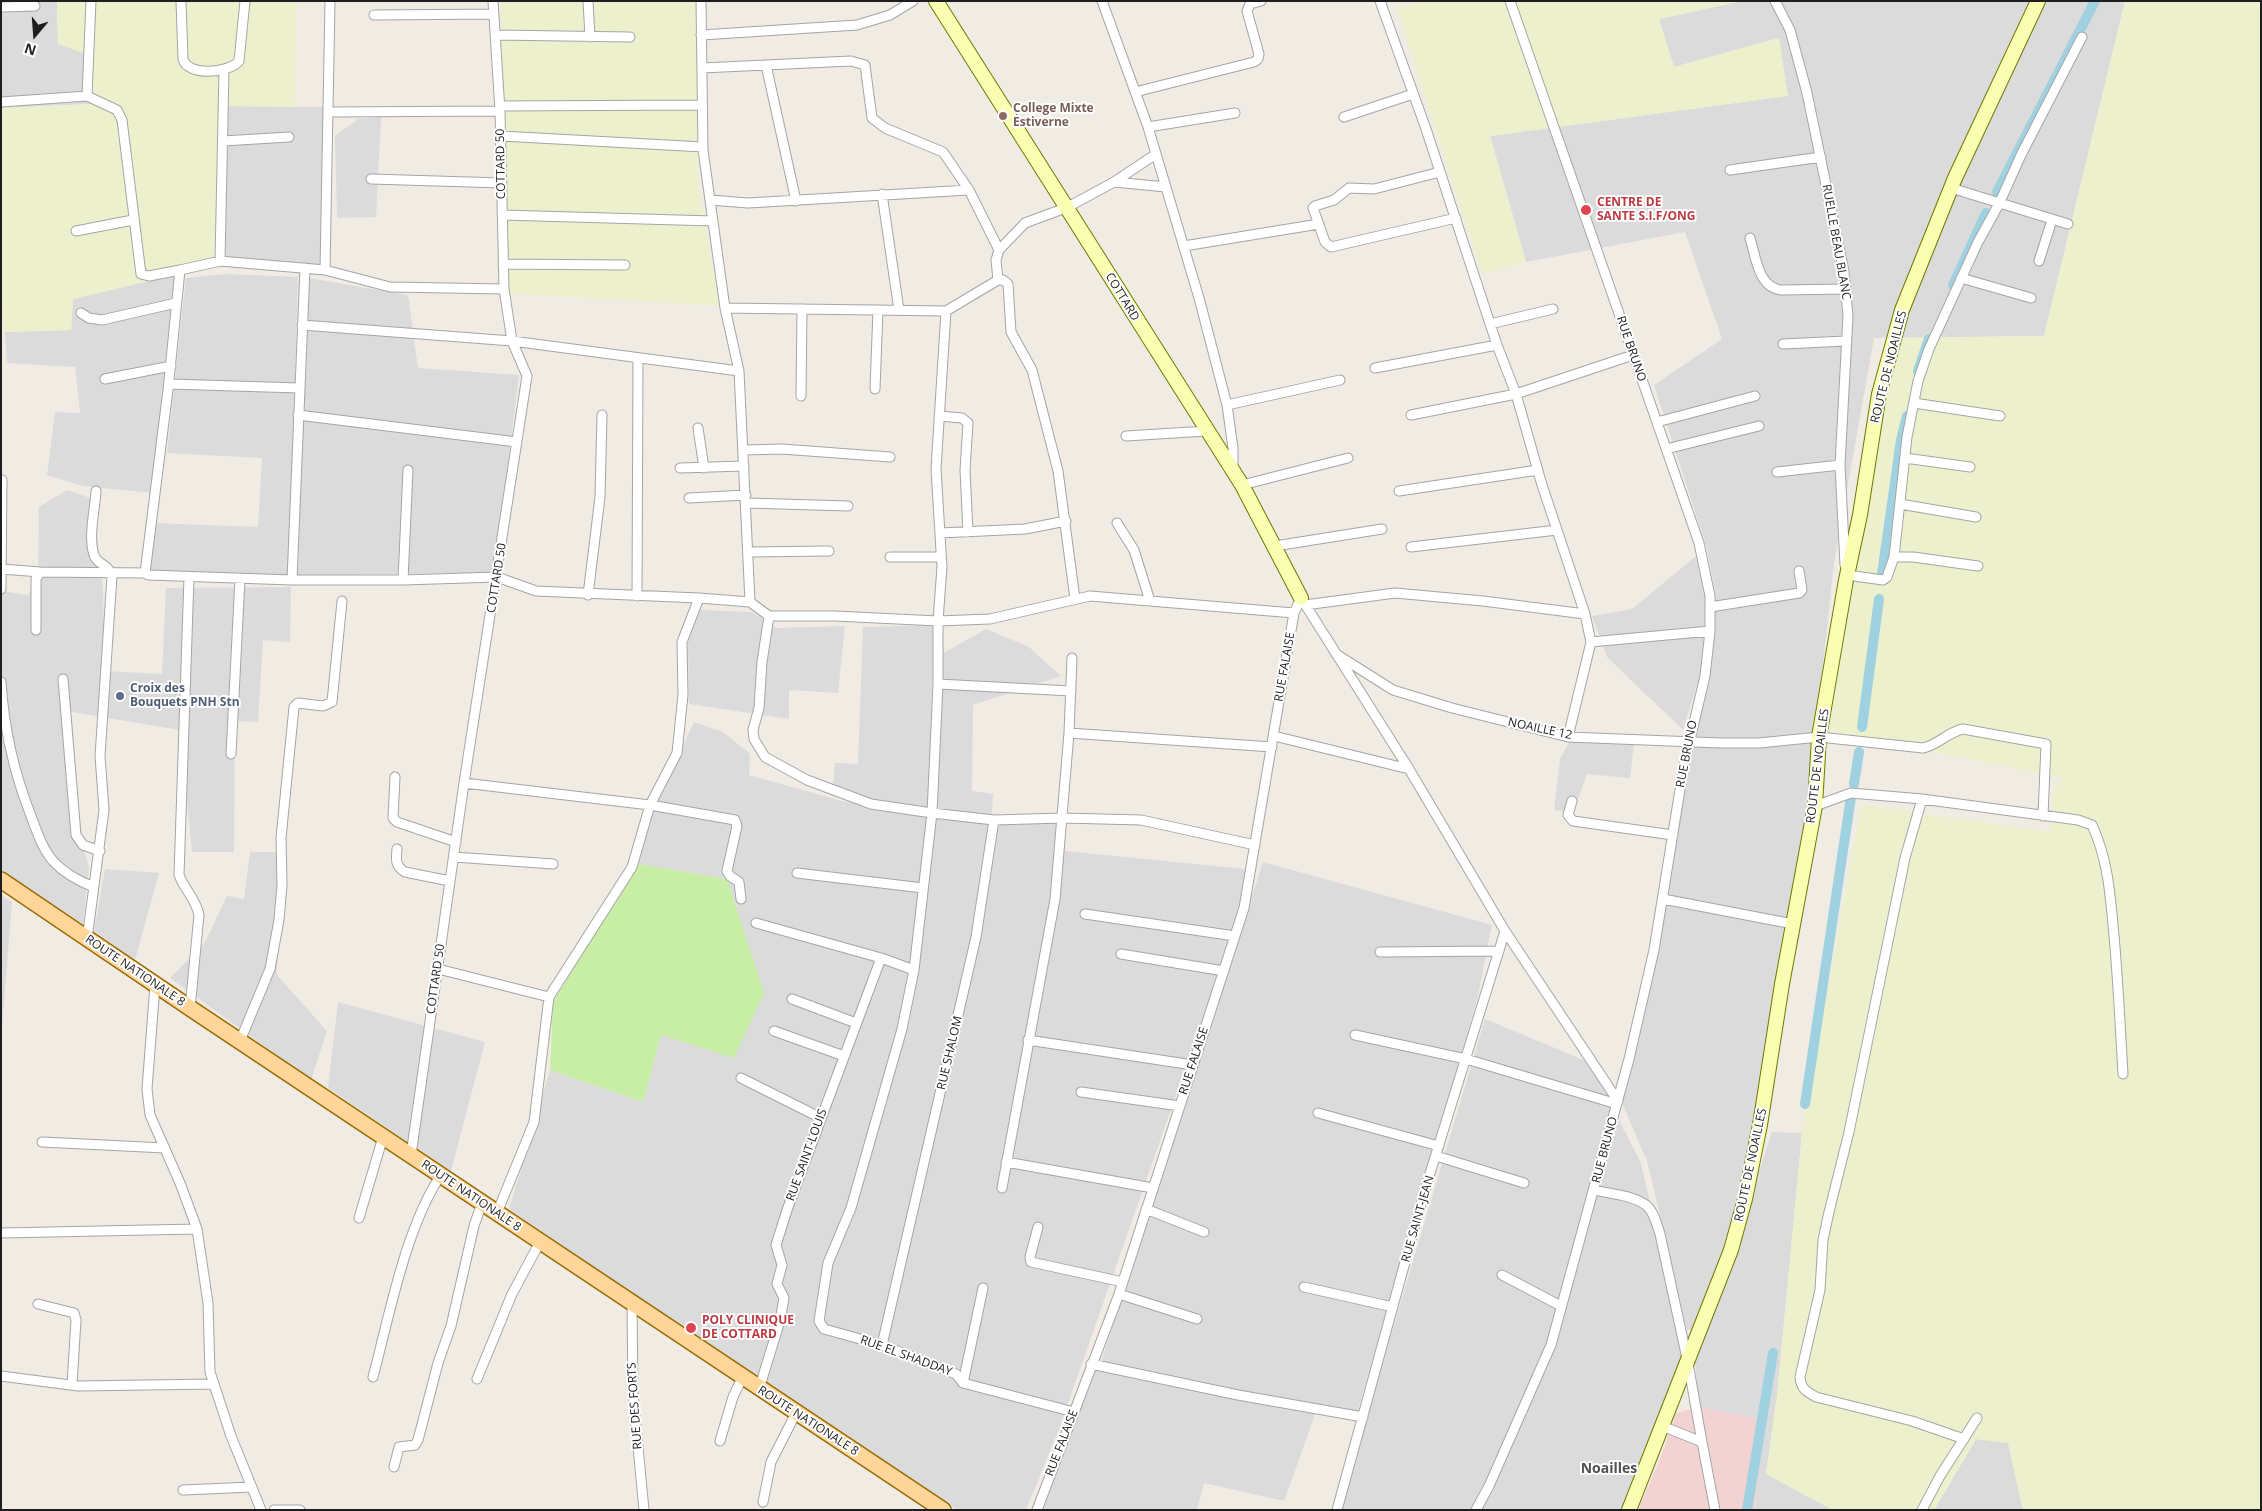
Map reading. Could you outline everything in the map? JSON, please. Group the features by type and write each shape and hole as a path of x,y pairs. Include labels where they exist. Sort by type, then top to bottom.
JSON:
{"main road":[{"name":"ROUTE NATIONALE 8","path":"1,880 742,1378 943,1510"}],"street":[{"path":"87,96 91,1"},
{"path":"181,1 184,63 195,70 224,70 233,66 240,57 245,1"},
{"path":"326,270 330,112 330,1"},
{"name":"COTTARD 50","path":"411,1155 464,783 527,376 512,341 504,290 500,108 493,1"},
{"path":"588,1 590,36"},
{"path":"701,1 703,147 725,308 739,371 750,602"},
{"path":"701,36 857,25 890,15 913,1"},
{"name":"COTTARD","path":"936,1 1068,207 1206,431 1233,470 1303,602"},
{"path":"1102,1 1148,127 1184,246 1227,405 1233,448 1233,470"},
{"path":"1135,92 1254,62 1259,54 1247,11 1250,4 1261,1"},
{"path":"1380,1 1456,218 1497,346 1516,394 1556,530 1585,614 1590,642 1568,737"},
{"name":"RUE BRUNO","path":"1476,1510 1489,1486 1551,1345 1618,1103 1654,950 1689,742 1704,676 1710,631 1710,596 1699,543 1510,1"},
{"name":"RUELLE BEAU BLANC","path":"1775,1 1790,30 1807,93 1846,289 1848,316 1840,465 1846,578"},
{"name":"ROUTE DE NOAILLES","path":"1629,1510 1731,1250 1745,1199 1760,1125 1793,924 1815,806 1819,737 1846,578 1860,515 1879,394 1900,319 1951,188 1985,111 2038,1"},
{"path":"1,7 35,6"},
{"path":"374,15 494,14"},
{"path":"496,35 630,37"},
{"path":"1846,578 1883,580 1887,577 1894,557 1905,458 1918,381 1929,348 2021,155 2082,37"},
{"path":"702,68 851,61 865,65 872,118 885,128 939,148 944,152 969,190 999,250"},
{"path":"766,65 796,201"},
{"path":"220,262 224,70"},
{"path":"1344,117 1413,94"},
{"path":"1,102 87,96 117,110 122,120 141,274 149,276 220,262 326,270 390,287 504,290"},
{"path":"330,112 702,105"},
{"path":"1148,127 1235,113"},
{"path":"501,136 703,147"},
{"path":"222,141 289,137"},
{"path":"998,280 996,260 999,250 1025,223 1068,207 1114,182 1156,154"},
{"path":"1730,170 1821,156"},
{"path":"1440,172 1374,189 1353,188 1346,190 1334,200 1313,207 1325,242 1331,247 1456,218"},
{"path":"372,179 502,183"},
{"path":"1114,182 1166,188"},
{"path":"1951,188 2068,224"},
{"path":"710,200 748,203 969,190"},
{"path":"882,194 899,310"},
{"path":"502,215 713,221"},
{"path":"76,231 133,220"},
{"path":"2039,261 2052,220"},
{"path":"1184,246 1319,224"},
{"path":"1750,238 1763,281 1772,288 1782,290 1846,289"},
{"path":"503,264 625,265"},
{"path":"292,580 305,268"},
{"path":"145,573 169,384 180,270"},
{"path":"1961,278 2031,298"},
{"path":"725,308 946,311 998,280 1003,280 1008,284 1011,332 1032,370 1058,471 1075,599"},
{"path":"81,313 89,318 102,320 176,303"},
{"path":"801,396 802,309"},
{"path":"1490,324 1553,309"},
{"path":"875,390 878,310"},
{"path":"756,923 881,958 914,970 932,813 941,556 936,469 946,311"},
{"path":"302,325 512,341 739,371"},
{"path":"1783,344 1846,341"},
{"path":"1375,368 1497,346"},
{"path":"1411,416 1516,394 1634,355"},
{"path":"637,596 638,359"},
{"path":"105,379 171,366"},
{"path":"1227,405 1340,380"},
{"path":"169,384 299,388"},
{"path":"1657,422 1755,396"},
{"path":"1914,403 2000,416"},
{"path":"298,415 517,442"},
{"path":"588,595 600,497 602,415"},
{"path":"939,416 962,418 968,423 965,470 968,532"},
{"path":"1666,449 1759,426"},
{"path":"698,428 704,468"},
{"path":"1126,436 1206,431"},
{"path":"744,450 782,449 890,457"},
{"path":"1242,485 1348,458"},
{"path":"1905,458 1970,467"},
{"path":"1777,472 1840,465"},
{"path":"680,468 744,466"},
{"path":"403,580 408,470"},
{"path":"1399,491 1538,470"},
{"path":"1,589 2,480"},
{"path":"87,939 104,810 100,756 111,572 109,568 96,559 94,553 92,536 96,491"},
{"path":"690,498 746,499 848,506"},
{"path":"1900,504 1976,517"},
{"path":"940,533 1025,529 1066,521"},
{"path":"1117,522 1134,550 1150,601"},
{"path":"1275,546 1382,529"},
{"path":"1411,548 1556,530"},
{"path":"748,552 829,551"},
{"path":"890,557 941,556"},
{"path":"1894,557 1913,557 1978,566"},
{"path":"2,569 40,572 145,573 148,575 189,577 292,580 403,580 497,577 536,592 699,598 750,602 770,616 835,616 938,621 990,619 1090,596 1294,613"},
{"path":"1710,607 1799,593 1802,590 1799,571"},
{"path":"36,630 36,579 40,572"},
{"path":"189,577 179,875 196,904 199,914 190,1008"},
{"path":"231,754 240,579"},
{"path":"1585,614 1483,601 1395,593 1303,602 1408,769 1505,931 1618,1103"},
{"path":"497,1213 534,1122 549,997 554,986 632,867 650,805 677,753 683,694 682,642 699,598"},
{"path":"240,1041 270,969 279,920 282,885 281,838 294,707 298,703 323,706 332,702 342,602"},
{"name":"RUE FALAISE","path":"1036,1510 1119,1294 1244,908 1294,613 1303,602"},
{"path":"770,616 762,662 759,708 752,730 754,739 765,757 807,780 870,804 932,813 994,820 1062,818 1141,820 1255,845"},
{"path":"1590,642 1710,631"},
{"name":"NOAILLE 12","path":"1336,654 1393,690 1452,708 1568,737 1759,743 1819,737 1923,748 1955,730 1963,729 2046,744 2042,816"},
{"path":"1002,1188 1055,899 1069,733 1072,658"},
{"path":"63,679 76,835 83,845 100,851"},
{"path":"1,682 8,742 39,839 52,860 66,873 78,881 94,887"},
{"path":"938,684 1071,691"},
{"path":"1069,733 1272,747"},
{"path":"1274,736 1408,769"},
{"path":"396,777 392,813 396,822 456,842"},
{"path":"464,783 650,805 734,820 737,826 727,871 730,876 739,882 741,898"},
{"path":"1815,806 1851,793 1922,799 2078,820 2092,825 2099,840 2108,875 2123,1074"},
{"path":"1922,799 1906,858 1849,1132 1823,1240 1820,1290 1806,1345 1800,1386 1816,1396 1912,1421 1964,1439"},
{"path":"1572,801 1568,815 1573,821 1673,835"},
{"name":"RUE SHALOM","path":"882,1345 976,937 994,820"},
{"path":"398,849 396,862 399,868 405,872 450,881"},
{"path":"454,858 553,864"},
{"path":"797,872 924,888"},
{"path":"1662,899 1793,924"},
{"path":"1085,914 1235,936"},
{"name":"RUE SAINT-JEAN","path":"1337,1510 1436,1156 1505,931"},
{"path":"1380,952 1499,951"},
{"path":"1121,954 1224,971"},
{"name":"RUE SAINT-LOUIS","path":"759,1388 780,1321 784,1298 778,1284 782,1265 776,1245 787,1210 881,958"},
{"path":"438,969 549,997"},
{"name":"RUE EL SHADDAY","path":"914,970 902,1030 851,1208 828,1263 819,1321 822,1327 882,1345 956,1374 963,1384 1074,1412"},
{"path":"155,985 148,1089 150,1115 197,1229 208,1303 210,1372 231,1436 261,1510"},
{"path":"792,999 856,1023"},
{"path":"774,1031 844,1056"},
{"path":"1355,1035 1466,1059 1618,1103"},
{"path":"1028,1040 1193,1065"},
{"path":"740,1078 821,1118"},
{"path":"1081,1092 1180,1106"},
{"path":"1318,1113 1439,1146"},
{"path":"359,1218 383,1137"},
{"path":"42,1142 165,1148"},
{"path":"1436,1156 1524,1183"},
{"path":"1006,1162 1153,1188"},
{"path":"373,1377 409,1247 429,1196 441,1175"},
{"path":"1594,1190 1635,1199 1648,1206 1654,1216 1660,1234 1688,1363 1715,1510"},
{"path":"394,1467 399,1447 415,1445 418,1440 438,1363 451,1326 474,1226 482,1203"},
{"path":"1146,1209 1204,1232"},
{"path":"1038,1227 1030,1256 1031,1262 1122,1282"},
{"path":"1,1233 197,1229"},
{"path":"477,1379 512,1294 540,1242"},
{"path":"1502,1275 1561,1306"},
{"path":"1304,1287 1393,1307"},
{"path":"963,1384 983,1288"},
{"path":"1119,1294 1197,1319"},
{"name":"RUE DES FORTS","path":"632,1303 633,1394 644,1510"},
{"path":"38,1304 74,1313 76,1320 72,1385"},
{"path":"1091,1364 1238,1396 1363,1417"},
{"path":"1,1376 72,1385 214,1384"},
{"path":"720,1441 733,1397 742,1378"},
{"path":"764,1502 771,1462 796,1413"},
{"path":"1922,1510 1940,1476 1977,1418"},
{"path":"1662,1426 1702,1442"},
{"path":"183,1490 252,1487"},
{"path":"274,1510 300,1510"}],"shaded area":[{"path":"1,1 57,1 58,43 86,54 93,104 1,108"},
{"path":"1742,1 2125,1 2044,336 1874,338 1834,563 1816,730 1813,806 1741,1197 1695,1330 1687,1330 1647,1161 1622,1103 1686,761 1710,677 1716,595 1706,545 1654,385 1722,339 1685,232 1526,262 1490,136 1787,96 1779,38 1674,67 1659,19"},
{"path":"227,106 328,107 323,267 225,263"},
{"path":"381,117 376,217 337,218 335,136 358,119"},
{"path":"176,274 153,493 82,486 47,475 55,412 80,413 75,367 7,363 5,332 71,330 73,299"},
{"path":"225,274 298,277 289,577 156,574 144,567 151,523 258,527 262,458 167,453 186,278"},
{"path":"309,278 408,295 418,368 519,375 494,573 297,575"},
{"path":"67,490 93,499 103,590 105,671 162,674 166,588 291,587 290,642 263,640 258,722 235,721 234,852 192,852 180,730 66,711 76,824 89,867 83,924 1,870 1,591 28,595 38,581 39,507"},
{"path":"1696,556 1705,594 1704,637 1700,675 1683,730 1607,657 1592,616 1632,609"},
{"path":"700,610 752,612 776,628 845,626 838,693 789,690 789,719 689,704 688,642"},
{"path":"934,625 928,811 864,800 833,788 835,763 858,764 863,627"},
{"path":"986,629 1029,647 1061,676 973,705 972,791 993,794 992,817 934,811 942,654"},
{"path":"694,722 723,732 750,754 749,775 842,801 936,815 1061,822 1055,850 1245,869 1239,908 1206,1010 1059,1429 1026,1510 957,1510 871,1456 509,1209 550,1070 643,1102 661,1035 734,1058 727,879 638,864 654,806"},
{"path":"1570,740 1634,744 1630,778 1587,774 1573,813 1554,810 1560,759"},
{"path":"250,852 279,852 277,975 327,1031 311,1080 170,978 205,942 227,896 244,899"},
{"path":"1263,862 1492,925 1477,1000 1357,1413 1238,1391 1101,1362"},
{"path":"105,869 159,873 135,960 94,931"},
{"path":"1,895 12,902 1,1041"},
{"path":"338,1002 485,1042 451,1171 328,1088"},
{"path":"1485,1019 1586,1061 1610,1096 1610,1120 1547,1343 1486,1483 1471,1510 1339,1510"},
{"path":"1618,1118 1641,1163 1686,1359 1627,1510 1479,1510 1554,1345"},
{"path":"1772,1132 1802,1133 1777,1396 1766,1474 1833,1510 1755,1510 1757,1480 1699,1407 1695,1362"},
{"path":"1096,1369 1191,1391 1316,1412 1284,1501 1204,1483 1197,1510 1041,1510"},
{"path":"1699,1407 1762,1420 1755,1510 1638,1510 1661,1457 1676,1413"},
{"path":"1976,1439 2008,1443 2023,1510 1934,1510"}],"green space":[{"path":"57,1 296,1 295,107 227,106 225,263 73,299 71,330 5,332 1,292 1,108 93,104 86,54 58,44"},
{"path":"501,1 702,1 697,182 720,306 504,293"},
{"path":"1424,1 1742,1 1659,19 1674,67 1779,38 1788,96 1490,136 1526,262 1482,274 1397,9"},
{"path":"2125,1 2261,1 2261,1510 2023,1510 2008,1443 1976,1439 1934,1510 1833,1510 1766,1474 1777,1396 1802,1133 1861,805 2050,832 2053,791 2061,778 1827,730 1896,338 2044,336"},
{"path":"638,864 727,879 764,993 734,1058 661,1035 643,1102 550,1070 553,1002"}],"waterway":[{"path":"1997,192 2095,1"},
{"path":"1953,285 1986,213"},
{"path":"1918,371 1929,339"},
{"path":"1882,574 1901,440 1907,416"},
{"path":"1862,727 1879,599"},
{"path":"1854,784 1859,752"},
{"path":"1805,1104 1851,797"},
{"path":"1747,1510 1773,1353"}],"place":[{"name":"College Mixte Estiverne","path":"1003,116"},
{"name":"CENTRE DE SANTE S.I.F/ONG","path":"1586,210"},
{"name":"Croix des Bouquets PNH Stn","path":"120,696"},
{"name":"POLY CLINIQUE DE COTTARD","path":"691,1328"}],"district":[{"name":"Noailles","path":"1609,1469"}]}
